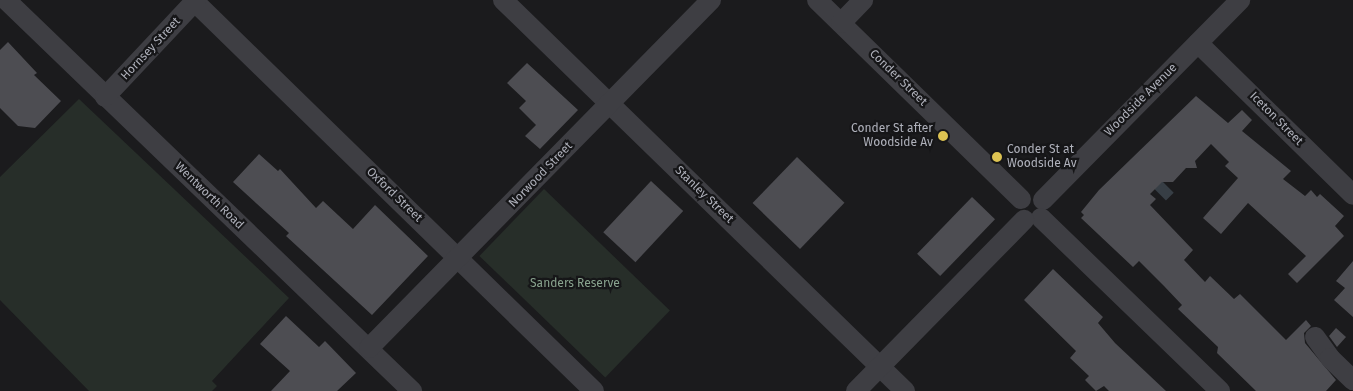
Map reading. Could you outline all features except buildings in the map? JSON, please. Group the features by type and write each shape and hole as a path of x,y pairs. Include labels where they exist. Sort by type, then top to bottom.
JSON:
{"street":[{"name":"Wentworth Road","path":"6,0 412,391"},
{"name":"Stanley Street","path":"503,0 905,391"},
{"name":"Norwood Street","path":"369,348 711,0"},
{"name":"Conder Street","path":"817,0 1022,199 1032,194 1036,213"},
{"path":"841,23 863,0"},
{"name":"Woodside Avenue","path":"856,391 1036,213 1240,0"},
{"name":"Hornsey Street","path":"105,97 194,1"},
{"name":"Oxford Street","path":"194,1 594,391"},
{"name":"Iceton Street","path":"1198,43 1353,195"},
{"path":"1036,213 1220,391"},
{"path":"1315,337 1330,358 1353,380"}],"green space":[{"path":"79,99 289,298 212,381 217,386 212,391 89,391 0,300 0,177"},
{"name":"Sanders Reserve","path":"544,189 670,311 605,377 479,256"}],"shaded area":[{"path":"1161,180 1174,193 1166,201 1153,188"}],"place":[{"name":"Conder St after Woodside Av","path":"943,136"},
{"name":"Conder St at Woodside Av","path":"997,157"}]}
